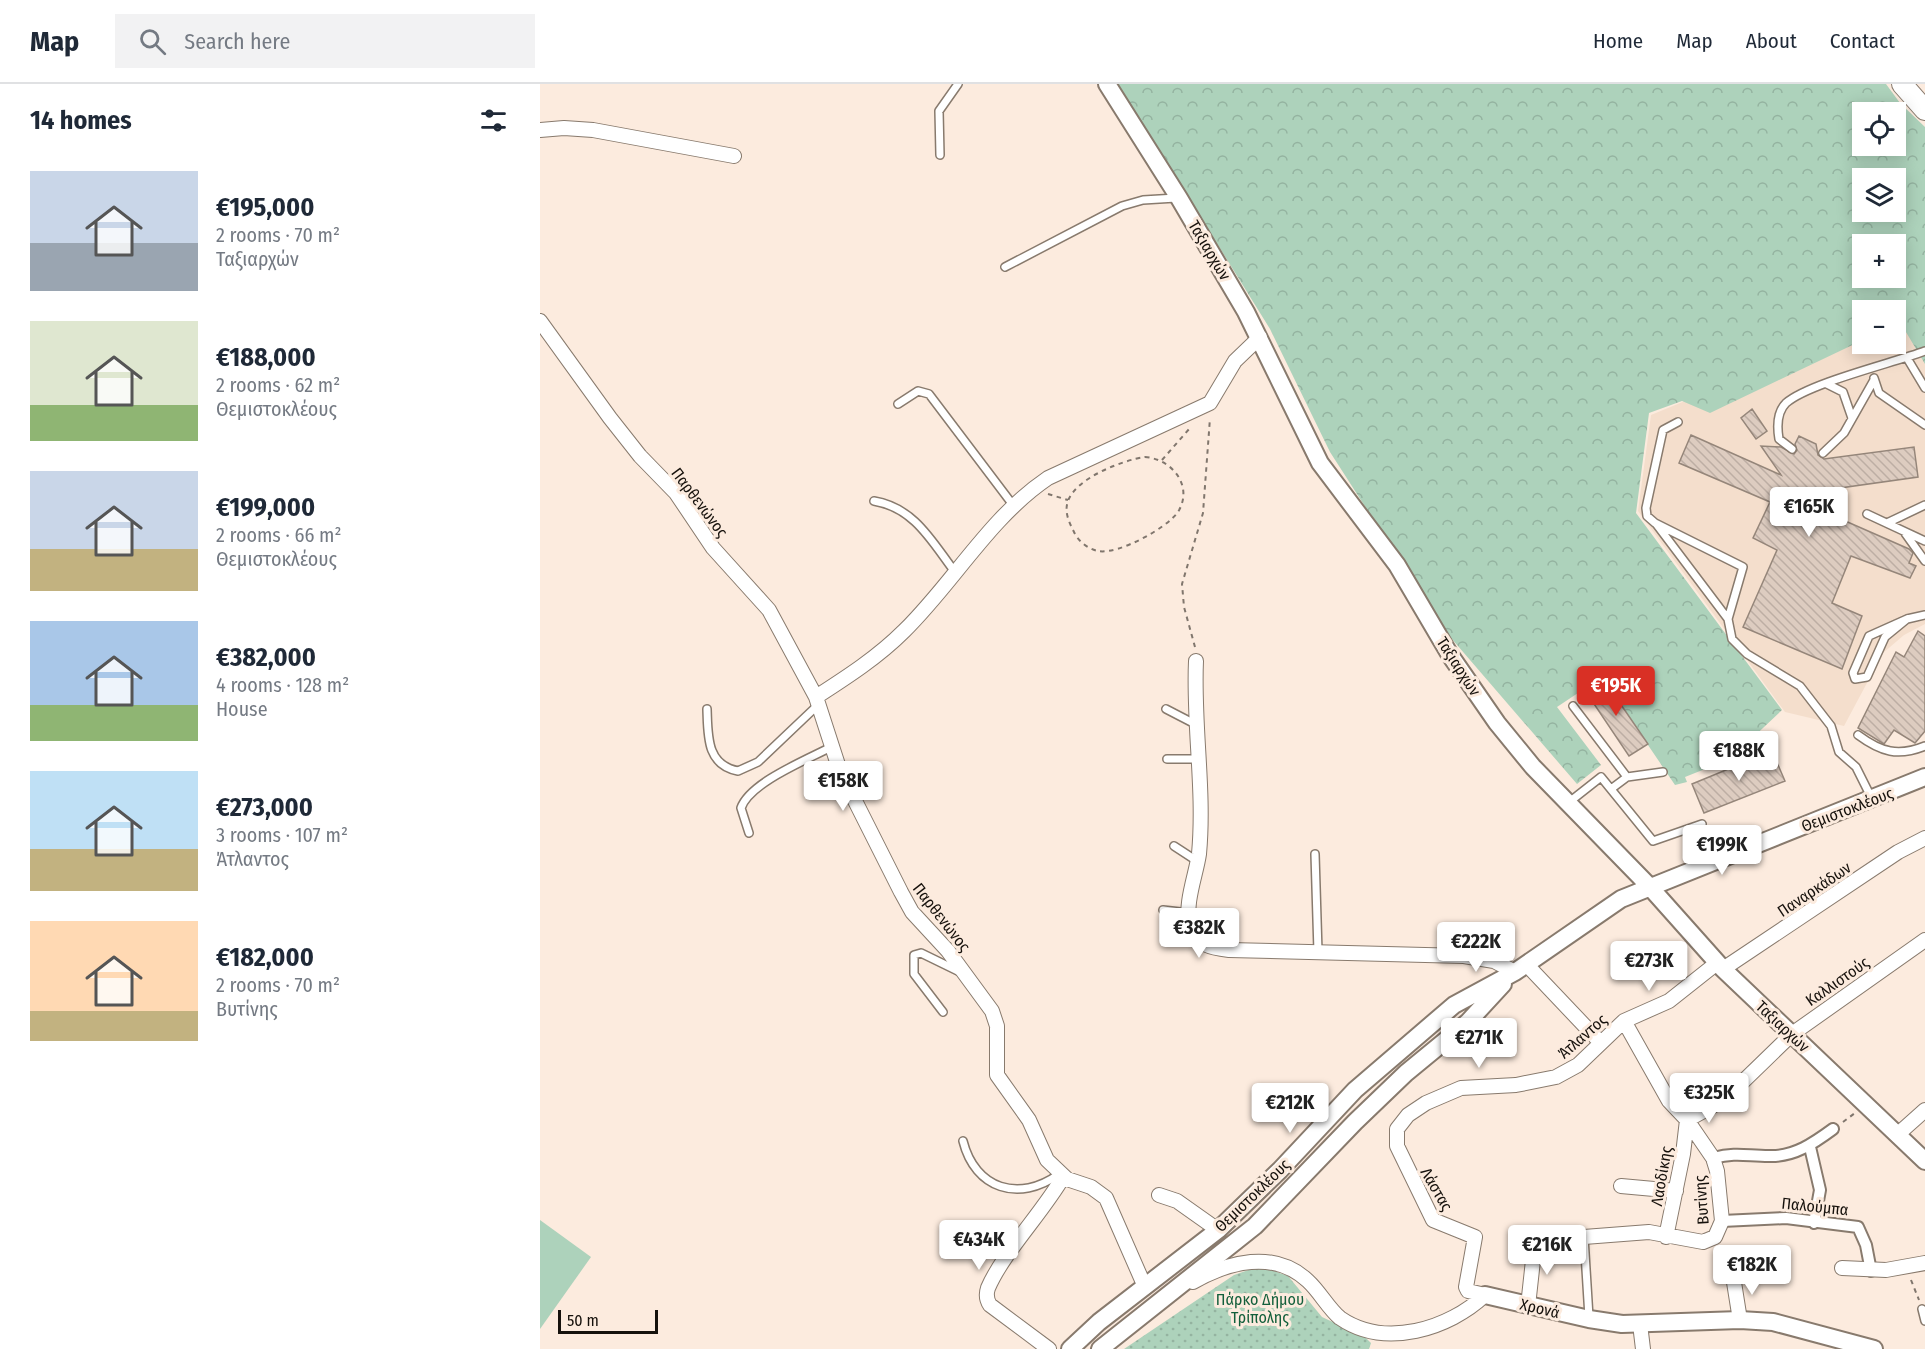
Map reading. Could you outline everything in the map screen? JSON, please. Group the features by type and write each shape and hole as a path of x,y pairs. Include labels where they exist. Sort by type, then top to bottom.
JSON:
{"main road":[{"path":"1902,84 1925,110"}],"street":[{"name":"Ταξιαρχών","path":"1107,84 1179,198 1260,338 1305,435 1330,479 1397,565 1419,598 1443,644 1497,723 1720,966 1925,1161"},
{"path":"540,130 564,128 593,130 734,156"},
{"name":"Παρθενώνος","path":"540,321 640,456 672,487 713,548 766,605 818,700 840,771 912,912 965,975 996,1021 997,1076 1029,1120 1047,1160 1061,1175"},
{"path":"818,700 895,639 1013,505 1048,478 1210,403 1235,361 1260,338"},
{"path":"1196,662 1198,861 1189,913 1189,924 1194,936 1212,948 1464,956 1521,968 1600,1042"},
{"name":"Θεμιστοκλέους","path":"1070,1349 1218,1230 1392,1056 1454,1005 1521,968 1603,910 1649,886 1872,800 1925,777"},
{"name":"Παναρκάδων","path":"1720,966 1898,852 1925,838"},
{"name":"Καλλιστούς","path":"1687,1120 1725,1099 1791,1034 1925,940"},
{"name":"Άτλαντος","path":"1396,1132 1408,1115 1446,1093 1471,1086 1516,1085 1546,1080 1578,1065 1624,1021 1669,1001 1720,966"},
{"name":"Θεμιστοκλέους","path":"1100,1349 1255,1226 1354,1122 1406,1073 1468,1022 1521,968"},
{"name":"Βυτίνης","path":"1624,1021 1669,1101 1687,1120 1713,1158 1717,1171 1722,1221 1715,1237"},
{"path":"1897,1135 1925,1110"},
{"name":"Λαοδίκης","path":"1666,1237 1687,1120"},
{"path":"1713,1158 1743,1153 1779,1155 1810,1147 1833,1129"},
{"name":"Λάστας","path":"1396,1132 1401,1157 1433,1220 1475,1237 1466,1287 1468,1291 1485,1295"},
{"path":"1810,1147 1819,1178 1814,1222"},
{"path":"1049,1349 986,1300 989,1287 997,1273 1061,1175 1090,1187 1106,1198 1145,1287"},
{"path":"1621,1186 1676,1191"},
{"path":"1159,1195 1177,1201 1218,1230"},
{"name":"Παλούμπα","path":"1722,1221 1786,1218 1858,1227 1866,1245 1871,1271"},
{"path":"1584,1237 1649,1232 1702,1242 1715,1237"},
{"path":"1528,1306 1535,1242"},
{"path":"1174,1292 1203,1276 1232,1265 1262,1261 1277,1264 1305,1278 1339,1317 1349,1325 1390,1336 1408,1335 1444,1325 1465,1312 1485,1295"},
{"path":"1842,1268 1871,1271 1925,1263"},
{"path":"1733,1276 1740,1320"},
{"name":"Χρονά","path":"1485,1295 1589,1319 1640,1324 1740,1320 1786,1324 1874,1349"},
{"path":"1640,1324 1643,1349"}],"lane":[{"path":"940,155 939,111 958,84"},
{"path":"1005,267 1122,206 1143,200 1179,198"},
{"path":"1792,449 1779,438 1780,413 1786,403 1827,384 1925,351"},
{"path":"1907,358 1925,388"},
{"path":"1873,368 1874,380 1879,393 1925,425"},
{"path":"1823,453 1844,433 1874,380"},
{"path":"1827,384 1843,392 1852,418"},
{"path":"898,404 918,391 929,394 1013,505"},
{"path":"1678,422 1663,430 1646,508 1647,516 1655,523 1728,619"},
{"path":"874,501 894,506 913,518 955,573"},
{"path":"1887,523 1925,505"},
{"path":"1867,514 1925,541"},
{"path":"1655,523 1743,567 1728,619 1729,632 1736,645 1800,686 1832,726 1839,752 1856,767 1872,800"},
{"path":"1904,531 1925,561"},
{"path":"1907,619 1885,637 1868,677 1854,679 1853,672 1869,636 1907,619 1925,615"},
{"path":"707,709 711,750 721,764 738,771 758,762 818,700"},
{"path":"1573,706 1627,777"},
{"path":"1166,709 1195,724"},
{"path":"1858,735 1872,745 1896,753 1925,746"},
{"path":"748,833 741,808 746,798 784,772 833,746"},
{"path":"1167,759 1197,759"},
{"path":"1611,789 1627,777 1663,772"},
{"path":"1568,803 1601,777 1653,841 1702,824"},
{"path":"1174,846 1198,861"},
{"path":"1315,854 1318,952"},
{"path":"1163,910 1189,913"},
{"path":"943,1012 914,974 914,955 921,953 965,975"},
{"path":"963,1141 972,1165 988,1182 1013,1189 1034,1187 1061,1175"},
{"path":"1584,1237 1589,1319"},
{"path":"1922,1309 1925,1321"}],"path":[{"path":"1196,662 1195,645 1184,608 1182,584 1203,513 1209,453 1210,403"},
{"path":"1162,460 1193,425"},
{"path":"1131,459 1162,460 1170,465 1181,481 1182,503 1176,514 1144,538 1118,550 1103,552 1093,550 1076,536 1066,512 1068,500 1090,478 1131,459"},
{"path":"1833,1129 1867,1104"},
{"path":"1535,1242 1584,1237"},
{"name":"Βυτίνης","path":"1715,1237 1715,1250 1720,1269 1725,1275 1733,1276"},
{"path":"1906,1267 1922,1309"}],"shaded area":[{"path":"1925,291 1925,624 1904,635 1883,653 1844,726 1785,712 1638,511 1651,415 1770,366 1852,325 1852,354 1906,354 1906,303"}],"green space":[{"path":"1118,84 1886,84 1899,102 1852,102 1852,156 1906,156 1906,109 1925,127 1925,364 1906,332 1906,300 1852,300 1852,345 1710,413 1682,401 1649,413 1636,513 1782,710 1730,759 1685,777 1687,782 1675,785 1602,677 1557,707 1601,765 1577,784 1445,631 1330,452 1270,329"},
{"path":"540,1220 591,1257 540,1329"},
{"name":"Πάρκο Δήμου Τρίπολης","path":"1260,1266 1288,1276 1322,1317 1365,1337 1371,1343 1369,1349 1124,1349 1234,1275"}],"building":[{"path":"1752,409 1767,431 1756,439 1741,418"},
{"path":"1691,435 1781,475 1761,446 1781,447 1794,454 1797,450 1795,444 1799,436 1816,444 1818,455 1824,459 1914,447 1918,477 1826,490 1827,513 1909,549 1913,553 1909,563 1916,566 1910,578 1851,556 1832,603 1862,616 1842,669 1743,627 1777,550 1753,538 1770,502 1679,463"},
{"path":"1918,631 1925,636 1925,731 1915,743 1894,730 1884,744 1858,728 1896,652 1904,657"},
{"path":"1602,677 1648,744 1629,756 1584,689"},
{"path":"1772,751 1785,781 1704,813 1692,784"}]}
